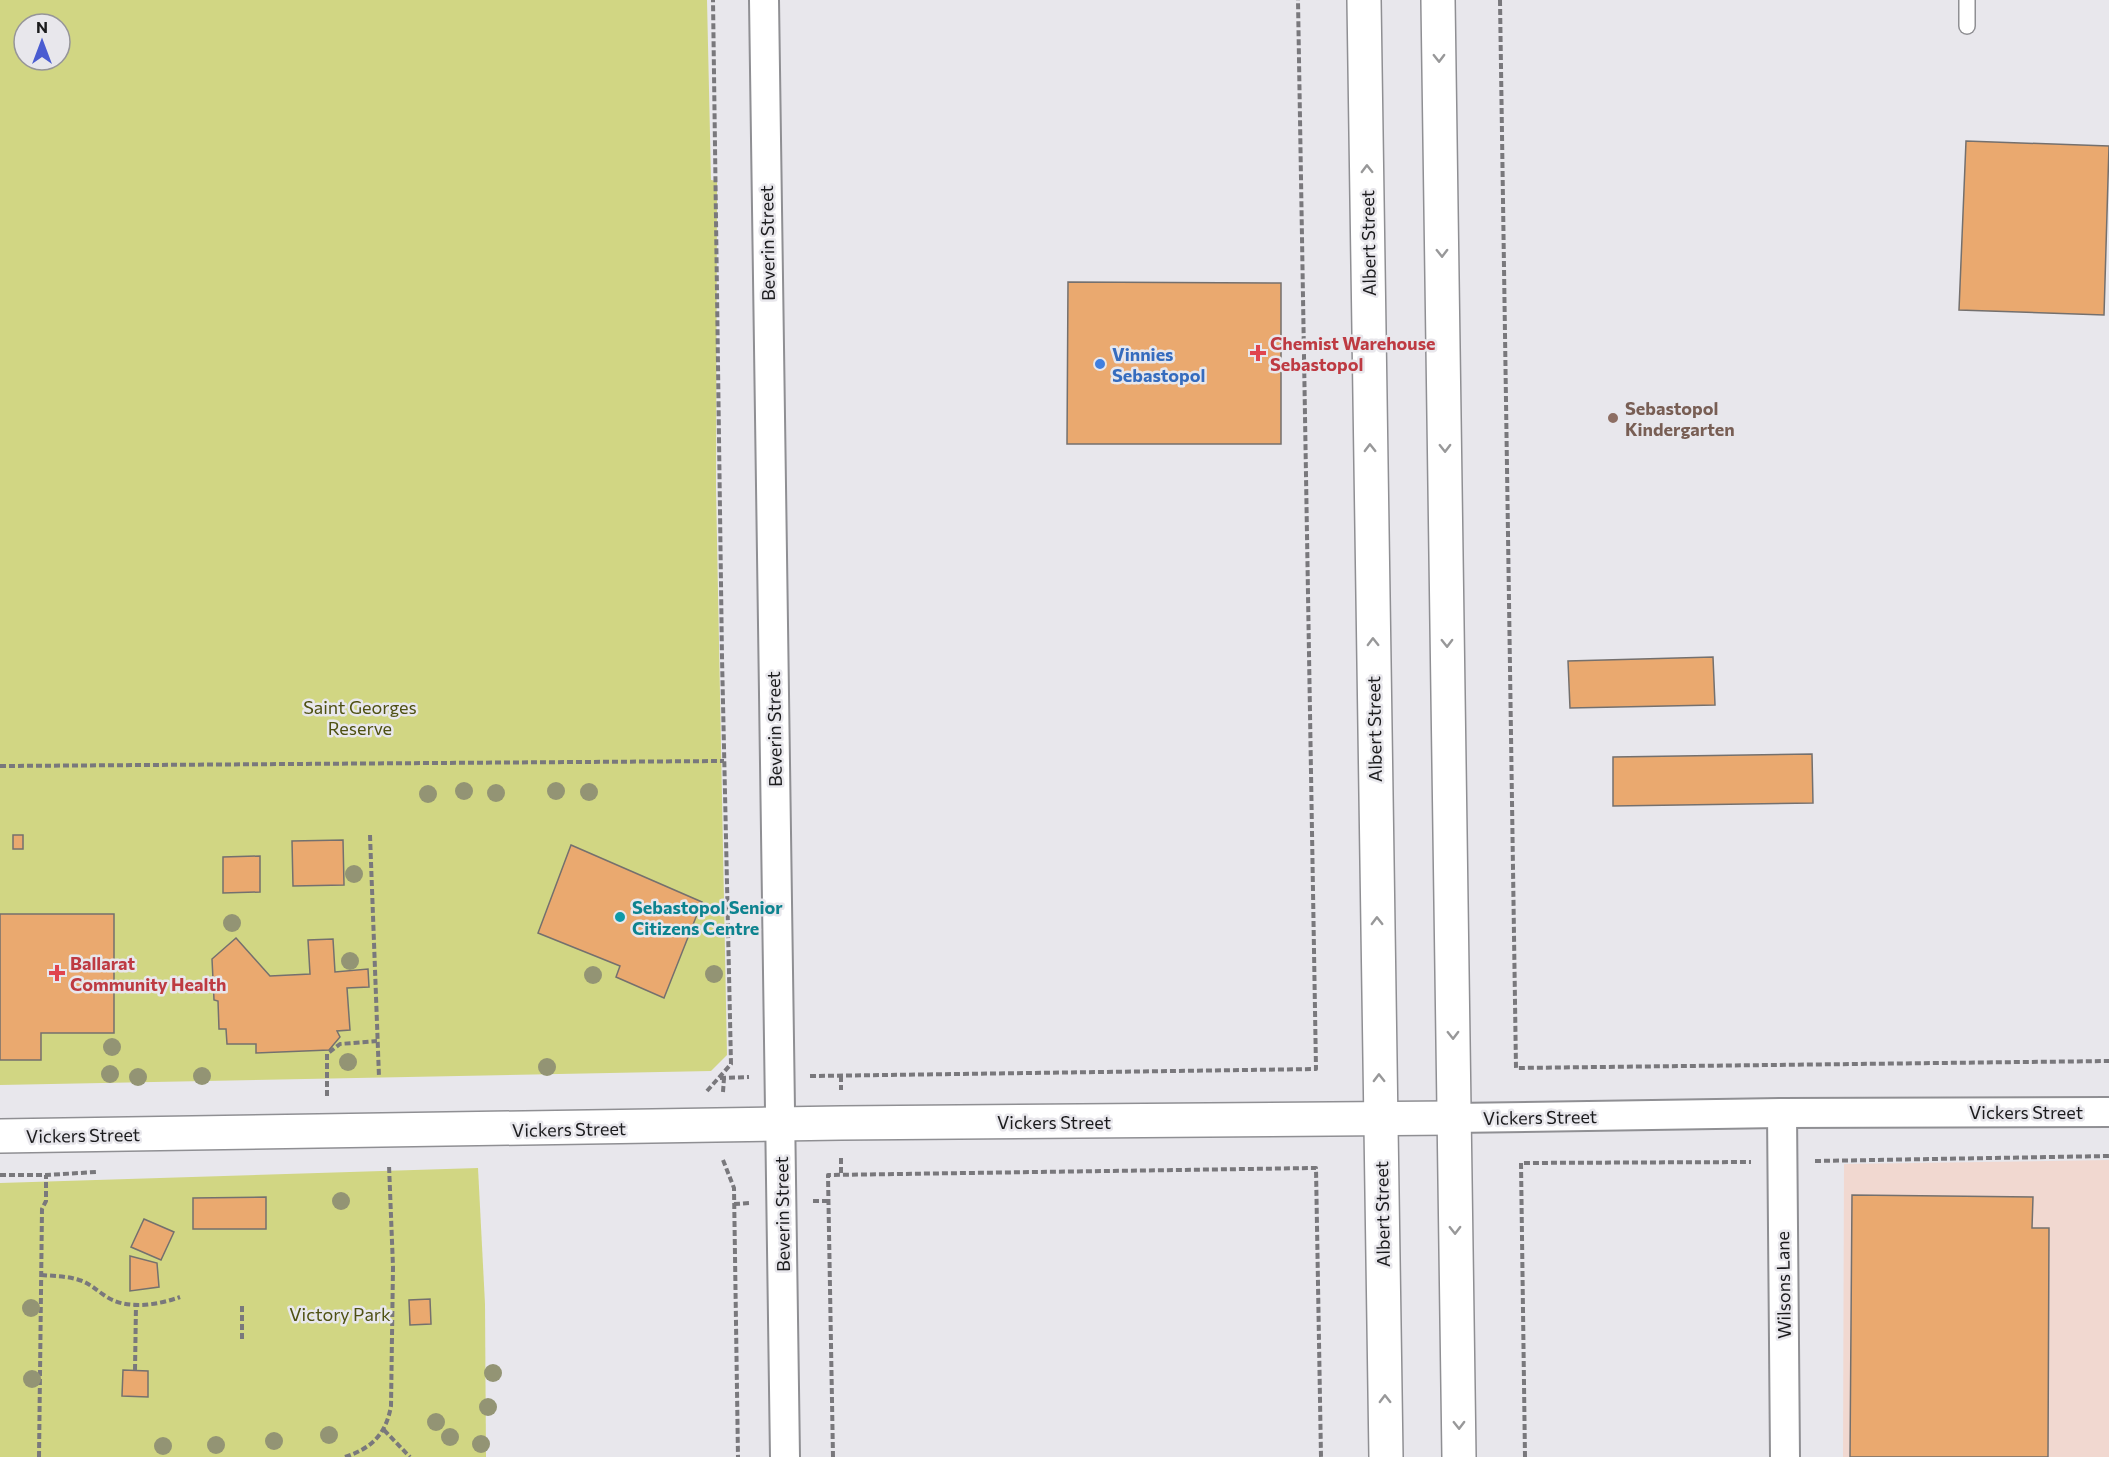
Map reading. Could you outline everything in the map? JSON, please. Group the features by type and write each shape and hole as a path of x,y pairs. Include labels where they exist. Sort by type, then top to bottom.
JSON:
{"main road":[{"name":"Albert Street","path":"1364,0 1386,1457"},
{"path":"1438,0 1459,1457"},
{"name":"Vickers Street","path":"0,1136 780,1126 853,1123 1453,1118"}],"street":[{"name":"Beverin Street","path":"764,0 785,1457"},
{"name":"Vickers Street","path":"1453,1118 1782,1113 2109,1112"},
{"name":"Wilsons Lane","path":"1782,1113 1785,1457"}],"lane":[{"path":"1967,0 1967,26"}],"path":[{"path":"713,0 724,761 731,1064 719,1078 1316,1069 1298,0"},
{"path":"1500,0 1516,1068 2109,1061"},
{"path":"0,766 724,761"},
{"path":"370,835 379,1077"},
{"path":"327,1097 327,1054 340,1044 377,1041"},
{"path":"1525,1457 1521,1162 2109,1156"},
{"path":"723,1160 734,1188 738,1457"},
{"path":"345,1457 371,1443 384,1430 391,1406 393,1339 389,1165"},
{"path":"833,1457 828,1175 1316,1168 1321,1457"},
{"path":"0,1175 46,1175 46,1201 42,1209 39,1457"},
{"path":"41,1275 78,1280 111,1299 136,1304 159,1303 180,1297"},
{"path":"135,1370 136,1304"},
{"path":"242,1306 242,1339"},
{"path":"384,1430 410,1457"}],"shaded area":[{"path":"2109,1160 2109,1457 1843,1457 1844,1164"}],"green space":[{"name":"Saint Georges Reserve","path":"0,0 707,0 711,180 717,181 716,488 727,1055 711,1071 0,1085"},
{"name":"Victory Park","path":"478,1168 485,1304 486,1457 0,1457 0,1183"}],"building":[{"path":"1966,141 2109,146 2104,315 1959,310"},
{"path":"1068,282 1281,283 1281,444 1067,444"},
{"path":"1713,657 1715,705 1570,708 1568,661"},
{"path":"1812,754 1813,803 1613,806 1613,757"},
{"path":"13,835 23,835 23,849 13,849"},
{"path":"343,840 344,885 293,886 292,841"},
{"name":"Sebastopol Senior Citizens Centre","path":"571,845 702,902 664,998 616,977 620,966 538,933"},
{"path":"260,856 260,892 223,893 223,857"},
{"name":"Ballarat Community Health","path":"0,914 114,914 114,1033 41,1033 41,1060 0,1060"},
{"path":"236,938 270,976 310,974 308,940 333,939 335,972 368,969 369,987 347,988 350,1030 337,1031 340,1037 329,1050 256,1053 256,1044 227,1044 226,1029 219,1029 218,1001 214,1000 212,959"},
{"path":"1852,1195 2033,1197 2032,1228 2049,1228 2048,1457 1850,1457"},
{"path":"266,1197 266,1229 193,1229 193,1198"},
{"path":"144,1219 174,1232 161,1260 131,1247"},
{"path":"130,1256 157,1263 159,1287 130,1291"},
{"path":"430,1299 431,1324 410,1325 409,1300"},
{"path":"123,1370 148,1371 148,1397 122,1396"}],"place":[{"name":"Chemist Warehouse Sebastopol","path":"1258,353"},
{"name":"Vinnies Sebastopol","path":"1100,364"},
{"name":"Sebastopol Kindergarten","path":"1613,418"},
{"name":"Sebastopol Senior Citizens Centre","path":"620,917"},
{"name":"Ballarat Community Health","path":"57,973"}]}
